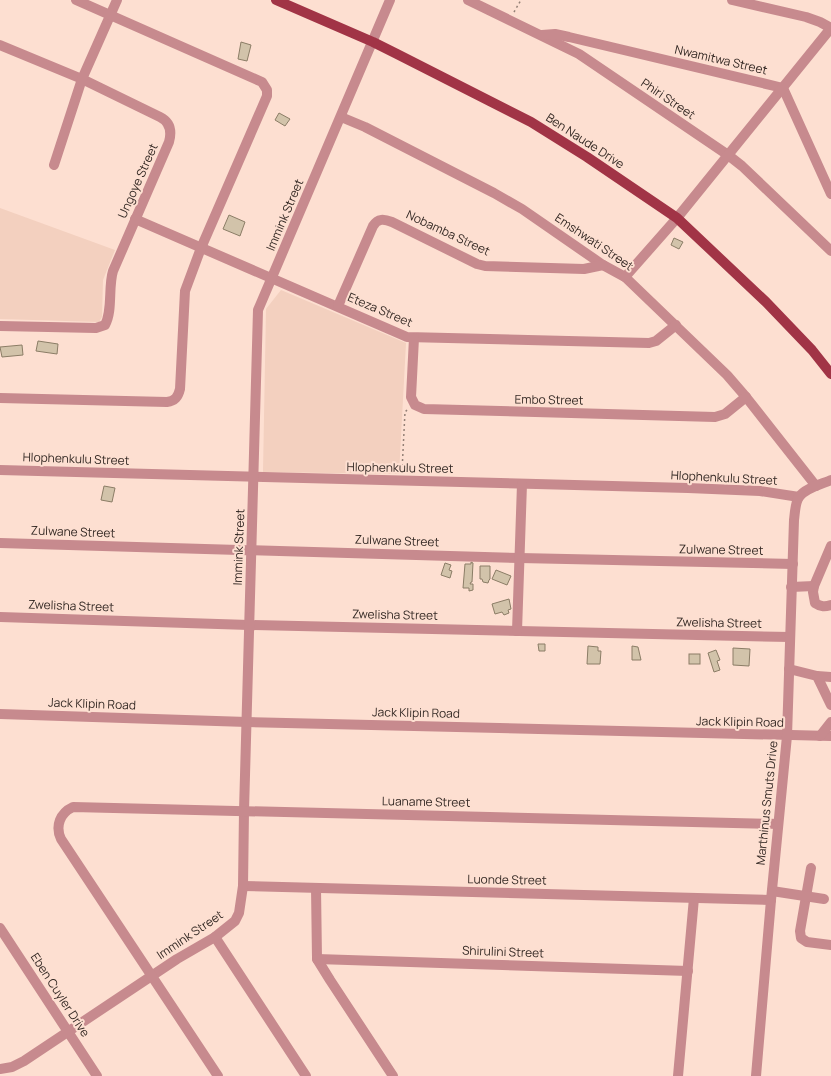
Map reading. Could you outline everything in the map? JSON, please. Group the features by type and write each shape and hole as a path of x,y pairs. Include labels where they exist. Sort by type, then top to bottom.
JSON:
{"main road":[{"name":"Ben Naude Drive","path":"276,0 373,42 531,122 560,139 677,218 766,302 812,350 831,374"}],"street":[{"path":"0,398 167,402 174,401 177,398 180,389 184,296 201,248 266,102 268,93 262,82 76,0"},
{"path":"54,165 82,80 117,0"},
{"name":"Immink Street","path":"13,1072 24,1061 177,959 215,937 231,925 238,917 243,886 259,306 390,0"},
{"name":"Phiri Street","path":"468,0 579,54 728,155 830,246"},
{"path":"625,277 677,218 831,28 806,17 732,0"},
{"name":"Nwamitwa Street","path":"540,36 550,34 569,37 783,88"},
{"name":"Ungoye Street","path":"0,45 82,80 164,119 170,126 171,134 169,142 112,276 109,316 105,325 96,328 0,326"},
{"path":"783,88 831,194"},
{"name":"Emshwati Street","path":"341,117 365,127 494,193 522,209 603,265 625,277 727,375 816,486"},
{"name":"Eteza Street","path":"135,219 405,336 414,338 649,343 656,341 676,326"},
{"name":"Nobamba Street","path":"338,306 373,226 381,219 392,222 484,266 584,269 603,265"},
{"path":"413,403 411,394 414,338"},
{"name":"Embo Street","path":"413,403 426,410 715,417 725,414 746,397"},
{"name":"Hlophenkulu Street","path":"0,470 760,491 799,497"},
{"path":"799,497 806,491 831,480"},
{"path":"518,631 522,484"},
{"name":"Marthinus Smuts Drive","path":"756,1076 786,736 794,520 799,497"},
{"name":"Zulwane Street","path":"0,543 520,558 793,564"},
{"path":"831,546 814,586 813,592 815,603 819,606 825,607 831,605"},
{"path":"791,587 814,586"},
{"name":"Zwelisha Street","path":"0,617 249,625 790,637"},
{"path":"789,669 817,676 831,677"},
{"path":"817,676 831,705"},
{"name":"Jack Klipin Road","path":"0,714 247,722 831,736"},
{"path":"820,736 831,722"},
{"name":"Luaname Street","path":"152,977 59,835 58,828 63,813 74,807 778,824"},
{"path":"811,868 800,931 801,938 807,942 831,945"},
{"name":"Luonde Street","path":"243,886 694,898 771,895 824,899"},
{"path":"316,888 317,959 393,1076"},
{"path":"678,1076 694,898"},
{"name":"Eben Cuyler Drive","path":"0,928 98,1076"},
{"path":"215,937 306,1076"},
{"name":"Shirulini Street","path":"317,959 688,971"},
{"path":"152,977 218,1076"},
{"path":"0,1069 13,1072"}],"path":[{"path":"509,20 521,0"},
{"path":"402,481 405,412 413,403"}],"shaded area":[{"path":"0,208 115,250 103,280 102,317 99,322 0,319"},
{"path":"281,290 406,343 399,474 263,472 266,309"}],"building":[{"path":"241,42 251,45 247,61 238,59"},
{"path":"279,113 290,119 285,126 275,120"},
{"path":"229,215 245,222 240,236 223,229"},
{"path":"674,238 683,242 679,249 671,245"},
{"path":"38,341 58,344 57,354 36,351"},
{"path":"22,345 23,355 2,357 0,347"},
{"path":"104,486 115,488 112,502 101,500"},
{"path":"471,562 473,563 472,582 470,584 473,584 473,590 469,591 469,588 463,588 465,564 471,564"},
{"path":"445,563 451,565 449,570 452,571 450,578 441,575"},
{"path":"480,566 490,566 490,579 488,583 483,582 482,579 480,579"},
{"path":"496,570 511,576 507,585 492,579"},
{"path":"509,599 511,609 508,610 509,613 504,615 502,612 495,614 492,604"},
{"path":"538,644 545,644 545,651 539,651"},
{"path":"588,646 598,647 598,651 601,651 600,664 587,664"},
{"path":"632,646 638,647 641,660 632,660"},
{"path":"733,648 750,649 749,666 733,665"},
{"path":"716,650 720,660 717,661 720,670 714,672 708,653"},
{"path":"689,654 700,654 700,664 689,664"}]}
